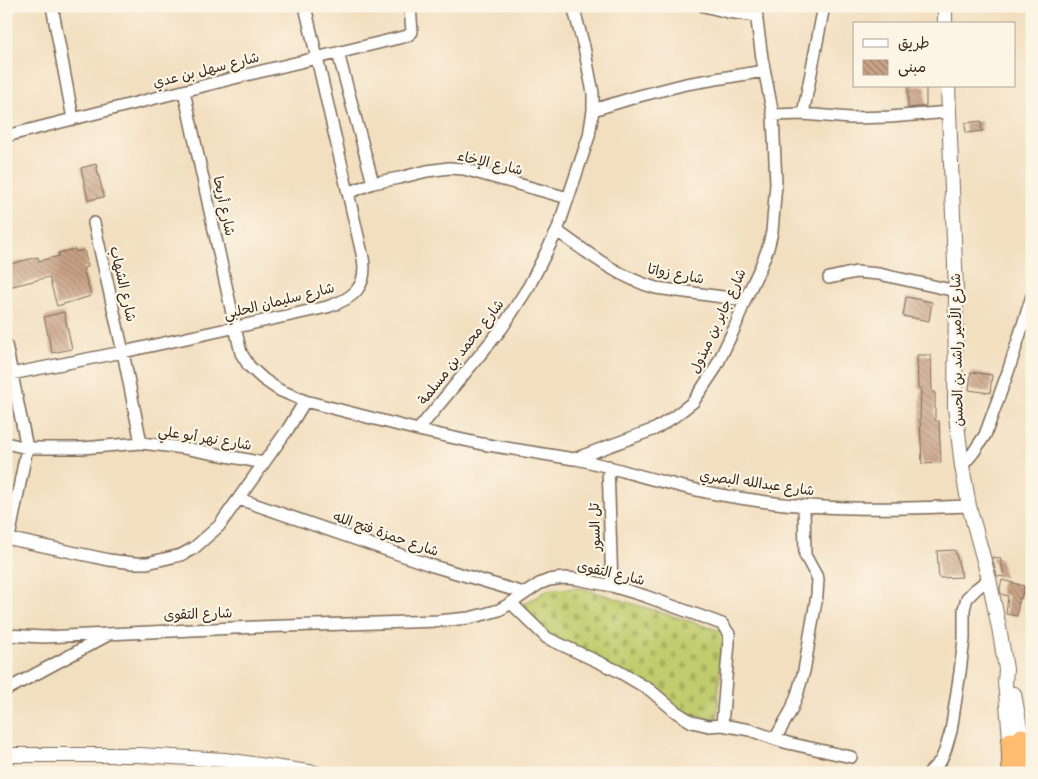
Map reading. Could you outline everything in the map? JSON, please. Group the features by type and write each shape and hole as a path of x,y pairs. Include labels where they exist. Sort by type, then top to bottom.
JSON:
{"highway":[{"path":"1012,773 1022,742"},
{"path":"1022,742 1026,773"}],"street":[{"path":"52,6 73,119"},
{"name":"شارع سليمان الحلبي","path":"10,375 327,307 339,303 356,292 364,276 364,267 305,6"},
{"name":"شارع سهل بن عدي","path":"6,136 407,36 412,32 410,6"},
{"name":"شارع محمد بن مسلمة","path":"418,430 502,328 529,286 557,230 589,136 593,110 593,93 584,47 573,6"},
{"path":"704,6 728,12 756,11"},
{"path":"803,114 824,6"},
{"path":"945,6 945,22"},
{"name":"شارع جابر بن مبذول","path":"235,328 242,353 249,366 279,390 306,401 418,430 482,444 574,459 655,429 693,402 715,369 735,327 744,300 761,266 772,232 776,184 773,115 764,71 756,11"},
{"path":"338,53 373,183"},
{"path":"593,110 686,84 764,71"},
{"name":"شارع الأمير راشد بن الحسن","path":"948,88 956,291 955,407 969,506 989,579 1006,670 1005,682 1022,742 1006,773"},
{"name":"شارع أريحا","path":"184,91 235,328"},
{"path":"773,115 803,114 850,118 949,112"},
{"name":"شارع الإخاء","path":"348,193 373,183 449,168 464,169 568,198"},
{"name":"شارع الشهاب","path":"94,222 141,444"},
{"name":"شارع زواتا","path":"557,230 602,263 642,284 656,288 744,300"},
{"path":"829,278 856,272 879,274 956,291"},
{"path":"962,466 974,453 985,435 1008,372 1032,296"},
{"path":"6,345 10,375 27,448 7,538 109,560 134,563 153,562 181,555 194,548 219,526 288,430 306,401"},
{"name":"شارع نهر أبو علي","path":"6,443 27,448 82,448 141,444 184,448 264,464"},
{"name":"شارع عبدالله البصري","path":"574,459 608,466 664,483 711,493 804,507 894,508 969,506"},
{"name":"تل السور","path":"608,466 612,586"},
{"name":"شارع حمزة فتح الله","path":"238,499 433,566 524,593"},
{"path":"775,739 791,711 797,695 804,671 817,595 818,579 805,555 804,507"},
{"name":"شارع التقوى","path":"6,635 44,637 438,621 469,618 499,610 539,584 549,580 577,579 612,586 645,596 722,624 726,628 729,634 729,642 722,725"},
{"path":"930,773 941,760 952,731 964,639 966,598 989,579"},
{"path":"511,603 548,638 618,671 650,690 676,712 692,722 709,726 722,725 750,730 788,743 851,757"},
{"path":"6,690 112,633"},
{"path":"6,755 138,755 225,760 314,773"}],"green space":[{"path":"582,588 721,631 726,639 721,648 717,720 682,712 611,670 555,646 520,606 550,589"}],"building":[{"path":"908,88 926,88 926,106 908,108"},
{"path":"981,121 982,131 966,133 965,123"},
{"path":"96,164 104,197 88,200 81,168"},
{"path":"75,249 75,252 84,250 88,267 83,268 91,296 57,306 49,277 9,287 6,277 6,265 38,257 39,261 59,256 58,253"},
{"path":"906,297 932,302 929,321 903,316"},
{"path":"64,312 72,349 52,353 44,317"},
{"path":"917,355 931,355 932,392 935,392 935,421 939,421 941,463 922,464 921,388 918,388"},
{"path":"971,372 992,375 990,393 969,390"},
{"path":"955,550 962,577 939,578 937,551"},
{"path":"992,557 1000,558 1005,577 997,576"},
{"path":"1002,580 1024,586 1021,599 1019,598 1017,616 1006,614 1008,596 1001,594"}]}
